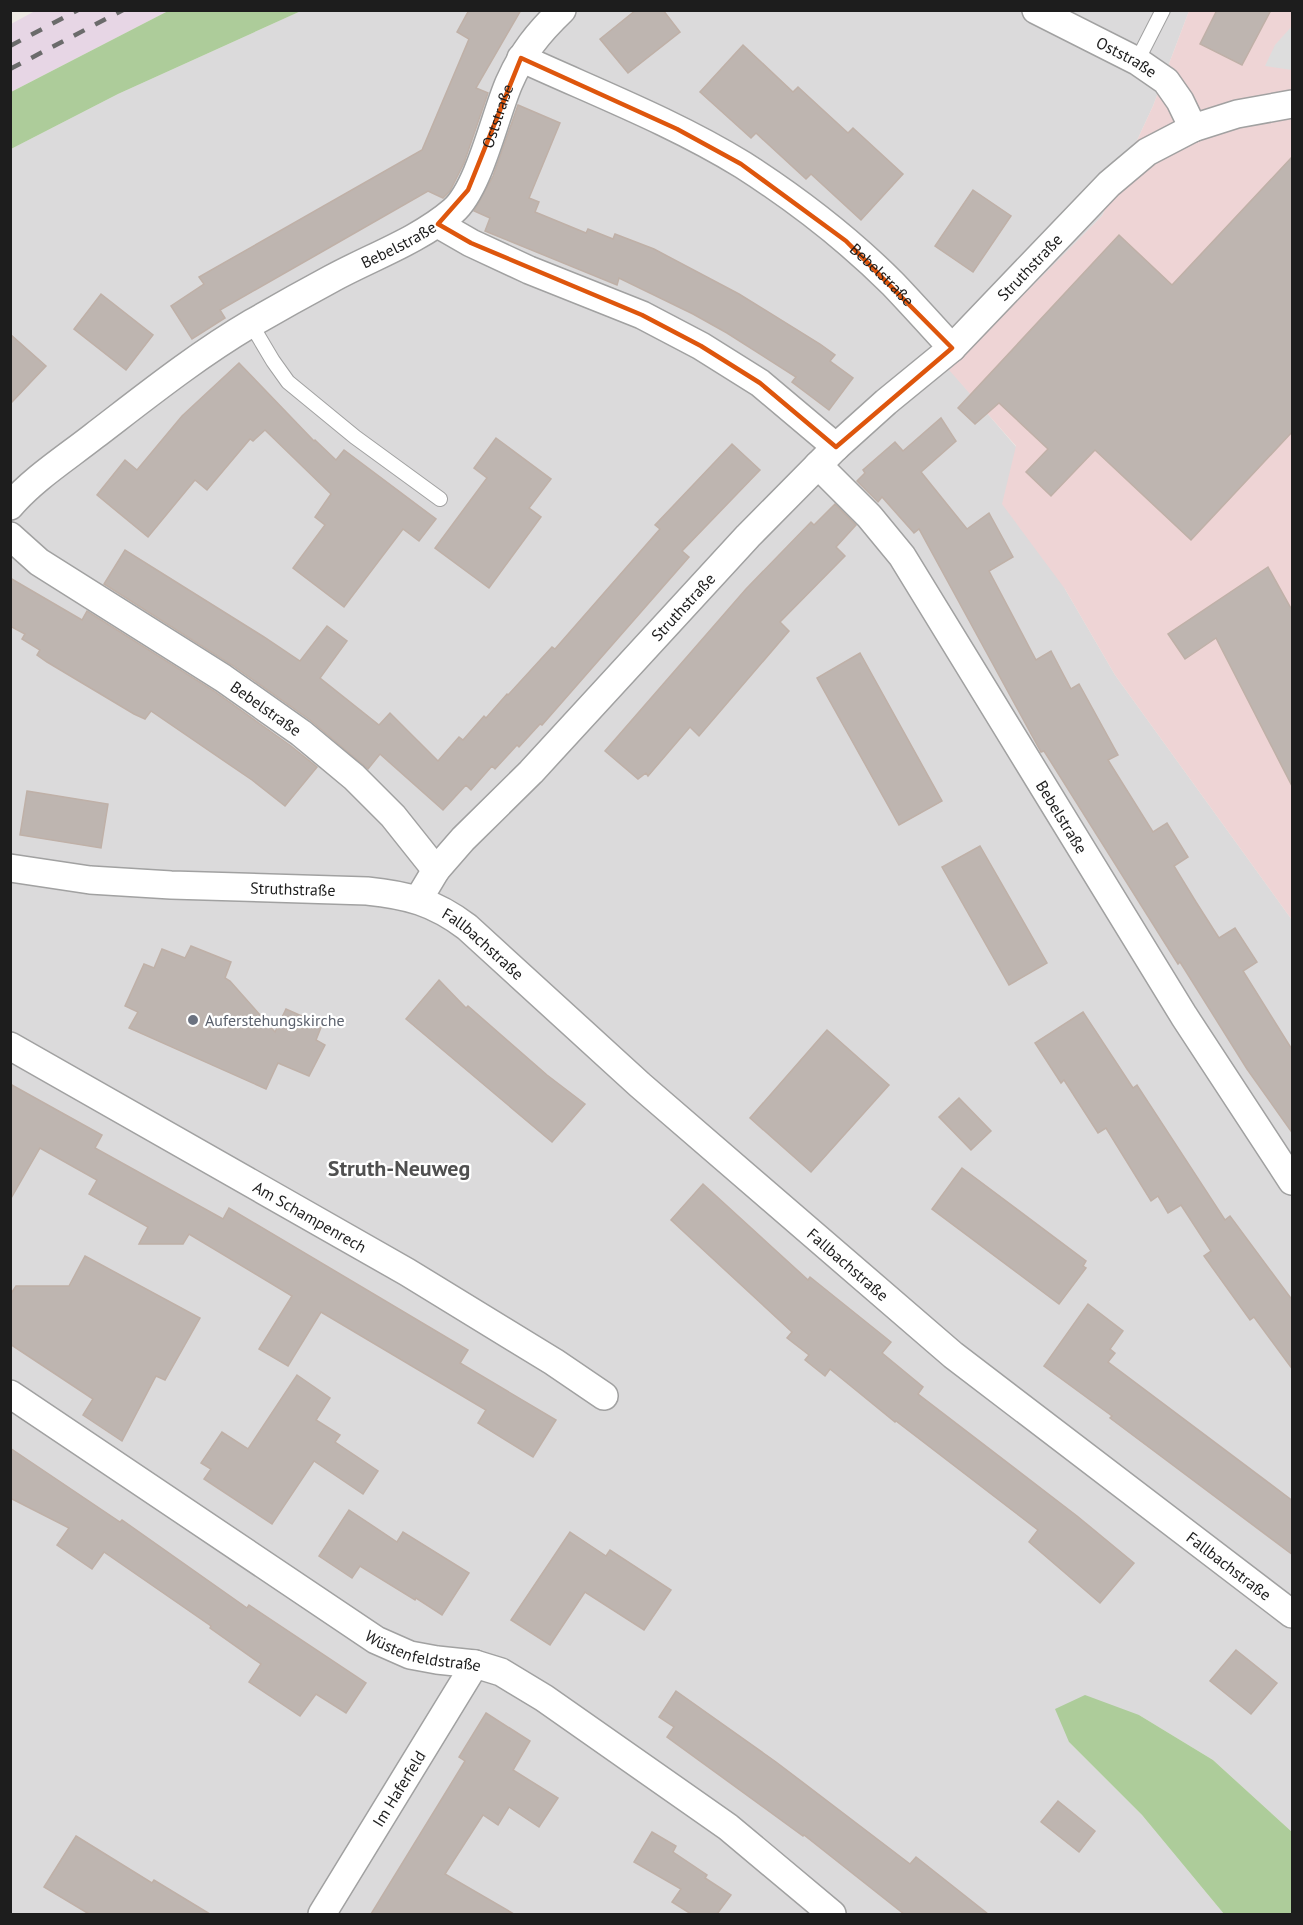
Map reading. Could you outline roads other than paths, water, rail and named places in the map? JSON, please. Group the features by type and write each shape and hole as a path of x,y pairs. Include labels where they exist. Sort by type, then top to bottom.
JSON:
{"street":[{"name":"Oststraße","path":"438,224 456,208 468,190 508,84 521,58 539,33 562,10"},
{"name":"Oststraße","path":"1036,10 1137,61 1166,81 1180,101 1193,128"},
{"name":"Bebelstraße","path":"521,58 677,129 741,164 791,198 846,242 892,283 952,348"},
{"name":"Struthstraße","path":"10,868 90,880 367,891 390,893 418,900 436,870 463,839 531,772 748,536 827,456 886,402 952,348 1109,184 1148,152 1193,128 1237,114 1293,104"},
{"name":"Bebelstraße","path":"10,506 20,494 184,368 251,324 334,277 438,224 471,243 529,270 642,315 701,346 760,383 827,456 869,516 902,556 1184,1016 1293,1181"},
{"name":"Bebelstraße","path":"10,536 39,562 223,678 301,733 354,777 393,816 436,870"},
{"name":"Fallbachstraße","path":"418,900 447,911 467,927 640,1085 953,1355 1293,1614"},
{"name":"Am Schampenrech","path":"10,1046 406,1272 554,1362 604,1396"},
{"name":"Wüstenfeldstraße","path":"10,1394 376,1640 410,1655 475,1664 501,1672 544,1698 728,1827 832,1914"},
{"name":"Im Haferfeld","path":"322,1914 475,1664"}],"lane":[{"path":"1137,61 1163,10"},
{"path":"251,324 273,362 288,382 355,437 440,499"}],"railway":[{"path":"10,46 78,10"},
{"path":"10,69 123,10"}],"place":[{"name":"Auferstehungskirche","path":"193,1020"}],"district":[{"name":"Struth-Neuweg","path":"399,1168"}]}
